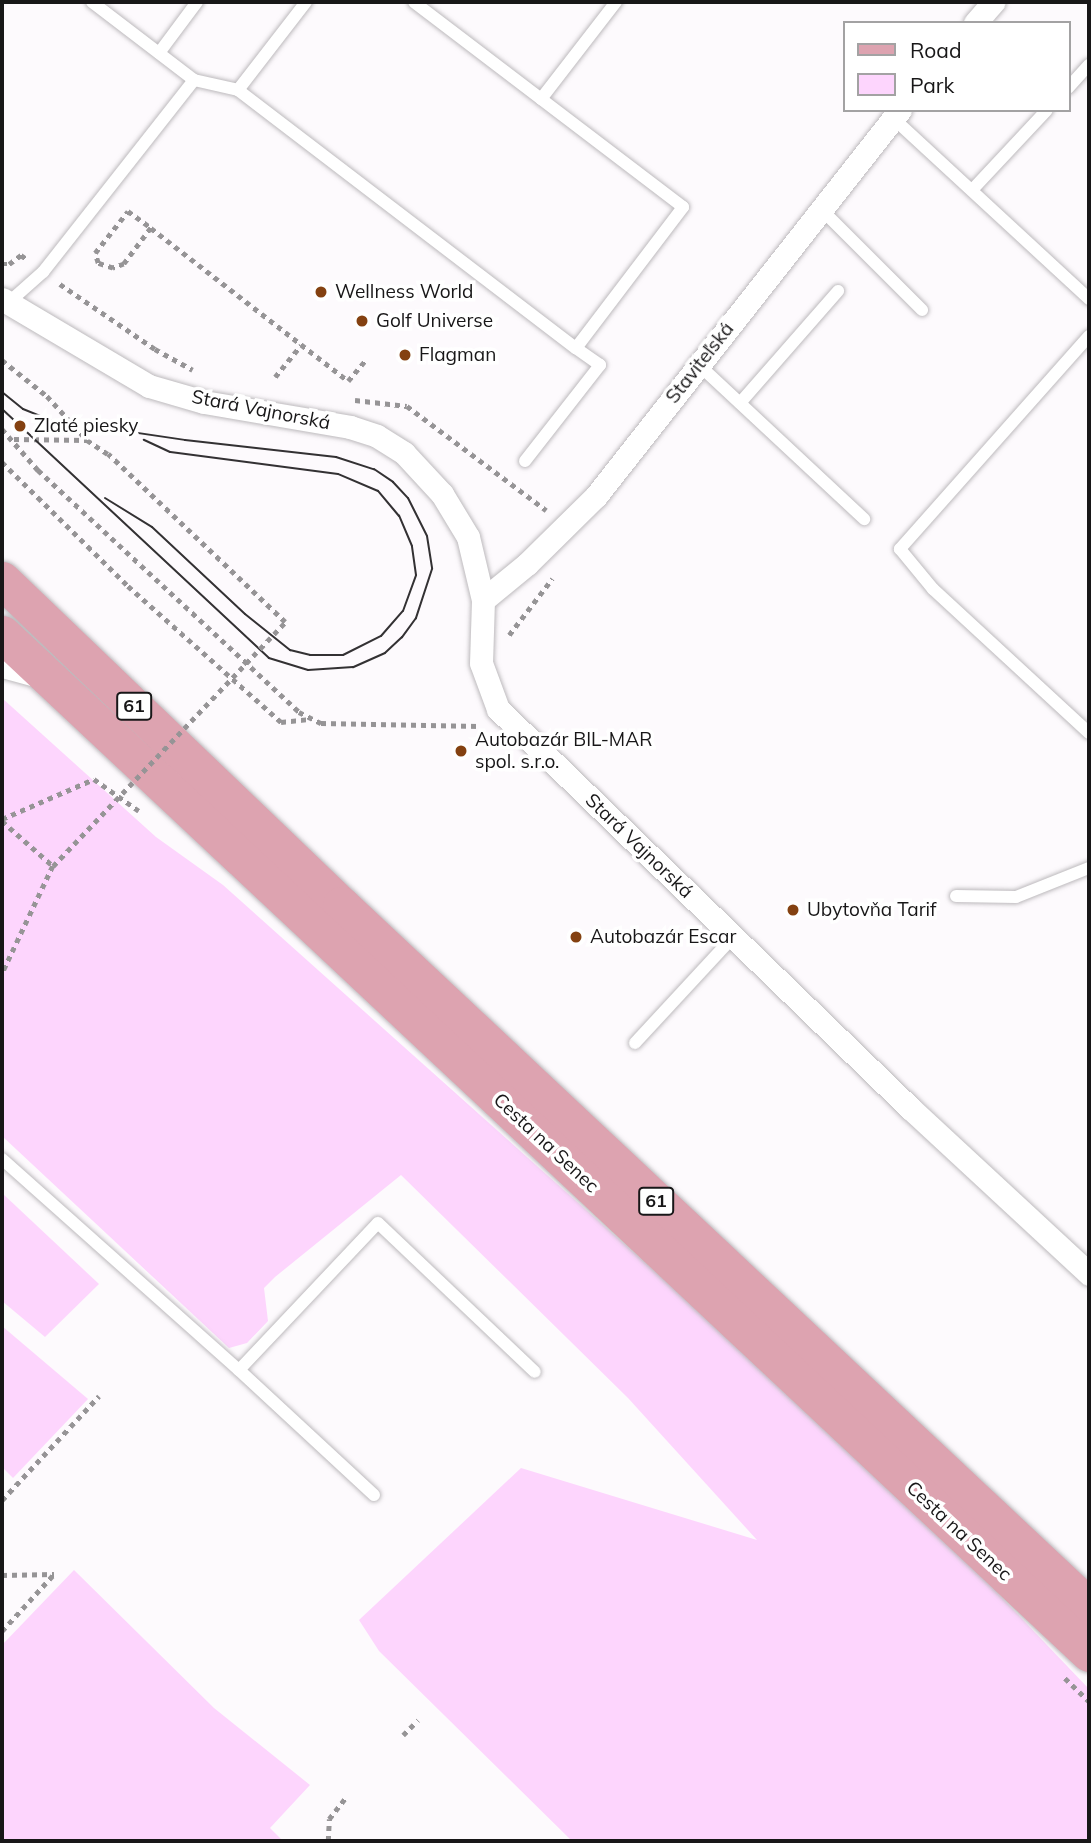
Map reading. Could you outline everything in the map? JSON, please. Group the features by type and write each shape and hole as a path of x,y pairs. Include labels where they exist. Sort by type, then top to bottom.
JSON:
{"main road":[{"name":"Cesta na Senec","path":"2,579 410,969 1089,1607"},
{"name":"Cesta na Senec","path":"2,634 1089,1653"}],"street":[{"path":"977,21 993,2"},
{"name":"Staviteľská","path":"483,600 527,564 596,496 897,114"},
{"name":"Stará Vajnorská","path":"5,301 149,386 204,402 349,427 377,436 404,453 423,471 454,510 468,537 483,600 481,663 499,709 733,937 1089,1274"},
{"name":"Cesta na Senec","path":"2,598 43,618"},
{"path":"2,666 52,680"}],"lane":[{"path":"92,2 194,79 238,90 600,366 525,461"},
{"path":"159,53 197,2"},
{"path":"238,90 306,2"},
{"path":"414,2 684,207 576,348"},
{"path":"541,99 616,2"},
{"path":"1070,86 1089,65"},
{"path":"5,301 43,272 194,79"},
{"path":"973,190 1045,112"},
{"path":"897,114 1089,299"},
{"path":"821,209 922,310"},
{"path":"740,404 838,291"},
{"path":"1089,336 900,550 933,589 1089,733"},
{"path":"699,365 863,519"},
{"path":"956,896 1016,897 1089,868"},
{"path":"635,1043 733,937"},
{"path":"2,1159 239,1370 374,1495"},
{"path":"239,1370 378,1223 535,1371"}],"path":[{"path":"151,228 124,264 113,268 99,263 95,253 128,211 151,228 348,381 365,360"},
{"path":"275,377 302,345"},
{"path":"2,360 47,396 88,440 108,454 285,622 53,866 2,974"},
{"path":"2,429 38,470 299,712 321,723 471,724 525,735"},
{"path":"13,439 88,440"},
{"path":"2,463 128,586 281,722 312,719"},
{"path":"502,645 558,571"},
{"path":"53,866 2,820 94,779"},
{"path":"2,1500 99,1396"},
{"path":"2,1574 54,1574 2,1631"},
{"path":"403,1735 418,1720"},
{"path":"328,1841 329,1819 347,1796"}],"green space":[{"path":"2,698 156,837 223,885 899,1490 1089,1689 1089,1841 572,1841 379,1651 359,1620 521,1468 757,1540 628,1398 401,1175 264,1288 268,1321 247,1343 229,1348 2,1136"},
{"path":"2,1193 99,1284 45,1337 2,1301"},
{"path":"2,1326 88,1399 13,1478 2,1467"},
{"path":"74,1570 214,1708 310,1785 270,1828 283,1841 2,1841 2,1645"}],"tram line":[{"path":"2,392 23,409 50,420 185,440 336,457 374,469 393,482 408,498 427,536 432,569 416,618 402,637 385,653 353,667 308,670 269,658 2,409"},
{"path":"105,498 152,527 245,614 290,650 310,655 343,655 381,636 403,611 416,575 412,546 399,516 378,491 338,474 170,452 144,440"}],"place":[{"name":"Wellness World","path":"321,292"},
{"name":"Golf Universe","path":"362,321"},
{"name":"Flagman","path":"405,355"},
{"name":"Zlaté piesky","path":"20,426"},
{"name":"Autobazár BIL-MAR spol. s.r.o.","path":"461,751"},
{"name":"Ubytovňa Tarif","path":"793,910"},
{"name":"Autobazár Escar","path":"576,937"}]}
